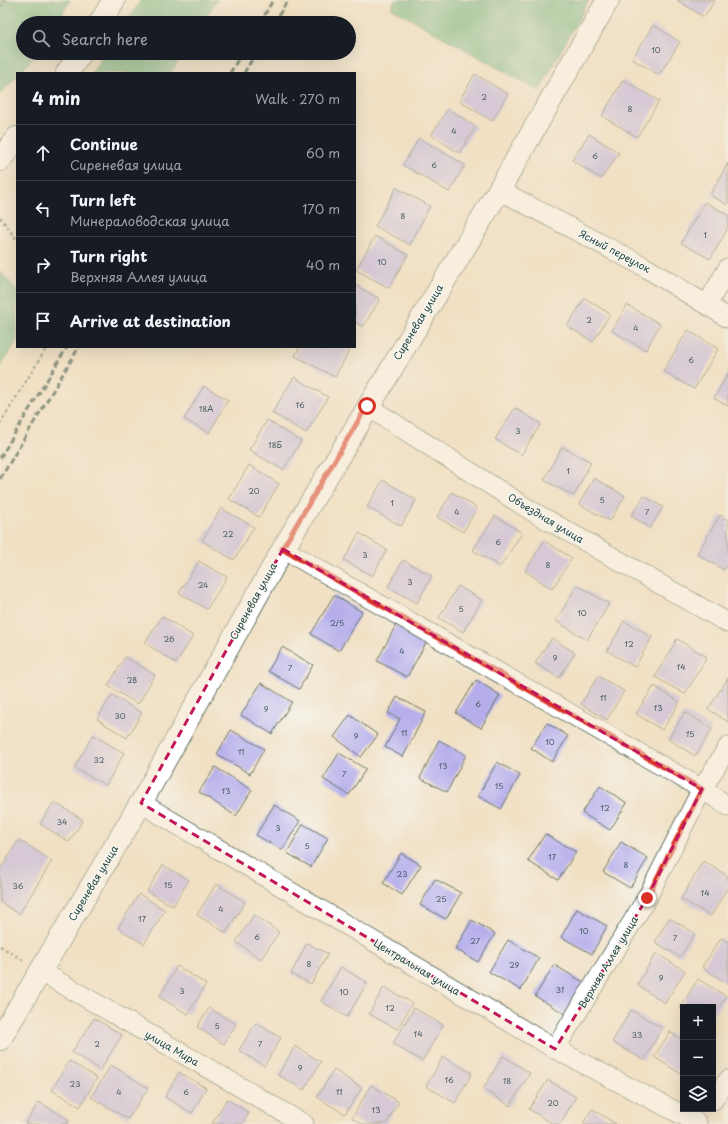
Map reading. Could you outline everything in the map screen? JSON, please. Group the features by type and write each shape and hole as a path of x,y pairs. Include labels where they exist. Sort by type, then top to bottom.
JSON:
{"street":[{"path":"104,16 114,0"},
{"name":"Сиреневая улица","path":"0,1039 141,804 282,549 367,406 499,190 608,0"},
{"path":"68,72 76,60"},
{"path":"0,160 16,139"},
{"name":"Ясный переулок","path":"499,190 643,266 728,318"},
{"path":"707,304 728,268"},
{"name":"Объездная улица","path":"367,406 530,510 728,623"},
{"path":"282,549 702,789 728,806"},
{"name":"Верхняя Аллея улица","path":"555,1050 647,898 702,789 728,747"},
{"name":"Центральная улица","path":"141,804 555,1050 700,1118"},
{"name":"улица Мира","path":"40,971 304,1124"},
{"path":"716,1096 728,1080"}],"path":[{"path":"0,7 5,0"},
{"path":"0,218 16,239"},
{"path":"0,424 46,348"},
{"path":"0,946 40,971"}],"highlighted area":[{"path":"283,549 702,789 647,898 555,1049 141,803"}],"green space":[{"path":"0,0 70,0 62,16 16,16 16,60 31,60 20,72 16,72 16,77 0,94"},
{"path":"141,0 217,0 207,16 131,16"},
{"path":"395,0 589,0 539,91 391,8"},
{"path":"100,60 179,60 172,72 93,72"},
{"path":"0,271 16,289 16,343 0,367"}],"building":[{"path":"677,0 715,0 704,17"},
{"path":"653,25 680,42 659,75 632,59"},
{"path":"475,74 508,94 492,121 459,101"},
{"path":"623,80 659,101 637,137 602,116"},
{"path":"448,109 476,127 459,153 431,135"},
{"path":"589,134 619,153 601,179 572,160"},
{"path":"419,138 465,165 449,192 403,165"},
{"path":"728,163 728,205 710,195"},
{"path":"396,188 430,206 410,245 375,226"},
{"path":"705,202 728,215 728,228 710,259 681,243"},
{"path":"375,236 408,255 389,288 356,270"},
{"path":"356,286 380,299 363,327 356,323"},
{"path":"585,298 610,314 593,342 567,326"},
{"path":"627,305 660,324 646,350 612,331"},
{"path":"688,330 718,349 694,389 663,371"},
{"path":"299,348 350,348 335,377 295,356"},
{"path":"728,373 728,406 714,398"},
{"path":"294,377 328,397 306,433 272,413"},
{"path":"204,386 228,400 209,433 184,419"},
{"path":"515,408 541,424 521,455 495,439"},
{"path":"267,420 301,441 283,470 249,450"},
{"path":"562,447 591,462 574,496 544,480"},
{"path":"249,465 279,484 259,517 229,499"},
{"path":"594,478 625,496 610,521 579,504"},
{"path":"383,480 416,500 401,526 367,507"},
{"path":"452,492 477,508 463,532 437,517"},
{"path":"644,496 663,507 650,528 631,516"},
{"path":"221,508 254,527 234,560 202,541"},
{"path":"720,515 728,520 728,563 724,570 697,554"},
{"path":"495,516 522,533 500,567 473,550"},
{"path":"359,533 387,550 372,576 344,560"},
{"path":"544,541 572,558 552,589 525,571"},
{"path":"403,560 432,576 417,603 388,587"},
{"path":"199,561 227,577 207,609 179,593"},
{"path":"577,585 609,604 587,640 556,621"},
{"path":"458,586 482,600 463,632 439,618"},
{"path":"334,595 362,612 339,651 311,634"},
{"path":"162,616 193,636 176,663 145,643"},
{"path":"624,621 652,637 635,667 607,651"},
{"path":"396,625 427,641 407,677 377,661"},
{"path":"552,638 575,653 559,678 535,663"},
{"path":"677,639 707,657 685,694 655,677"},
{"path":"282,647 313,665 299,689 268,671"},
{"path":"125,657 155,675 138,704 108,686"},
{"path":"598,676 624,691 607,720 581,704"},
{"path":"728,678 728,722 708,709"},
{"path":"476,680 500,695 481,728 456,713"},
{"path":"261,683 292,702 272,734 241,715"},
{"path":"654,686 680,702 662,730 636,714"},
{"path":"112,695 142,713 127,738 97,719"},
{"path":"397,697 426,712 403,757 385,747 400,719 388,713"},
{"path":"685,712 712,729 695,756 668,739"},
{"path":"350,715 378,735 361,757 334,737"},
{"path":"547,723 568,736 552,762 531,748"},
{"path":"231,730 264,749 250,774 217,754"},
{"path":"93,735 124,753 106,785 74,768"},
{"path":"439,740 466,755 447,792 420,778"},
{"path":"339,753 366,769 349,795 323,779"},
{"path":"497,762 520,775 501,809 478,796"},
{"path":"215,767 252,790 236,816 199,792"},
{"path":"600,786 627,803 610,830 582,813"},
{"path":"54,802 83,820 69,842 40,824"},
{"path":"274,805 300,821 282,850 256,835"},
{"path":"303,824 328,838 311,867 287,853"},
{"path":"545,834 576,852 558,880 528,861"},
{"path":"19,840 52,861 19,914 0,902 0,870"},
{"path":"621,842 648,858 630,888 603,872"},
{"path":"401,853 421,865 402,895 383,883"},
{"path":"703,861 728,876 728,887 711,916 681,899"},
{"path":"163,865 189,880 173,906 147,891"},
{"path":"435,879 461,893 446,919 420,905"},
{"path":"216,884 245,902 226,933 197,915"},
{"path":"139,894 165,910 144,944 118,928"},
{"path":"577,909 607,926 592,954 561,937"},
{"path":"254,915 279,932 261,959 236,942"},
{"path":"669,918 695,933 680,957 655,942"},
{"path":"472,920 495,934 478,962 455,949"},
{"path":"721,938 728,942 728,984 702,967"},
{"path":"508,940 539,958 521,990 489,972"},
{"path":"307,943 328,954 311,984 291,974"},
{"path":"656,953 685,971 665,1003 637,985"},
{"path":"554,965 585,983 567,1015 535,996"},
{"path":"177,966 206,984 188,1014 159,997"},
{"path":"341,967 367,983 347,1017 321,1001"},
{"path":"698,979 726,996 716,1012 716,1004 682,1004"},
{"path":"384,987 412,1003 397,1029 369,1014"},
{"path":"209,1008 236,1024 224,1044 197,1027"},
{"path":"414,1008 443,1025 422,1061 393,1044"},
{"path":"631,1010 662,1028 644,1060 612,1042"},
{"path":"94,1018 122,1035 100,1070 72,1052"},
{"path":"256,1023 281,1038 264,1066 239,1050"},
{"path":"670,1032 680,1039 680,1073 654,1057"},
{"path":"295,1046 321,1062 304,1090 278,1075"},
{"path":"503,1056 530,1073 510,1106 483,1089"},
{"path":"443,1057 472,1073 455,1103 426,1086"},
{"path":"69,1061 97,1078 80,1107 52,1090"},
{"path":"111,1065 148,1088 128,1119 91,1097"},
{"path":"334,1070 362,1088 345,1114 317,1097"},
{"path":"179,1072 206,1088 192,1113 165,1097"},
{"path":"548,1080 576,1097 560,1124 553,1124 529,1109"},
{"path":"371,1085 399,1102 386,1124 362,1124 352,1118"},
{"path":"227,1099 249,1113 242,1124 212,1124"},
{"path":"39,1102 69,1120 67,1124 25,1124"},
{"path":"592,1109 616,1124 583,1124"}],"railway":[{"path":"264,16 273,0"},
{"path":"278,16 288,0"},
{"path":"231,72 238,60"},
{"path":"245,72 252,60"},
{"path":"0,458 66,348"},
{"path":"0,479 78,348"}],"route":[{"path":"367,406 282,549 702,789 647,898"}]}
